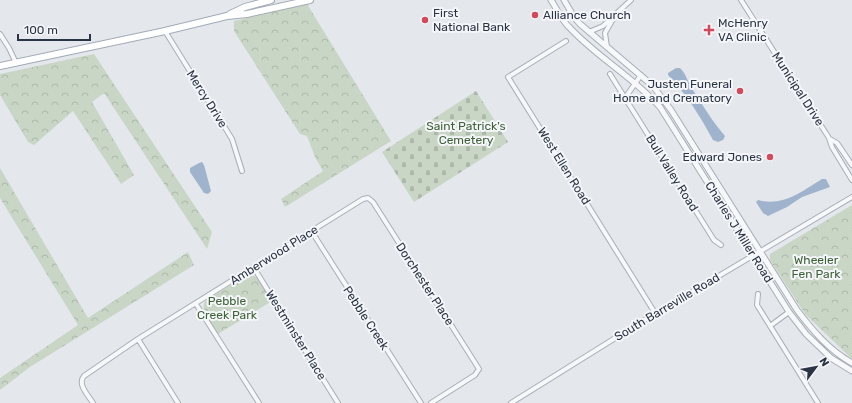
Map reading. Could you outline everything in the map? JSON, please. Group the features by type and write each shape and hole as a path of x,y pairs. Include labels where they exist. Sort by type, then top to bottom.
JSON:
{"main road":[{"path":"227,16 245,7 271,0"},
{"path":"0,66 227,16 247,14 310,0"}],"street":[{"path":"551,0 569,28 595,51 636,83"},
{"path":"564,0 574,17 588,32 653,86 671,110 761,251"},
{"path":"588,32 600,28 631,0"},
{"name":"Municipal Drive","path":"741,0 829,138 832,147 852,180"},
{"path":"607,47 605,38 606,31 615,15"},
{"name":"Mercy Drive","path":"164,31 232,139 242,171"},
{"path":"0,34 16,63"},
{"name":"West Ellen Road","path":"566,41 508,76 655,313"},
{"name":"Bull Valley Road","path":"610,74 714,240 721,245"},
{"path":"625,98 641,75"},
{"name":"Charles J Miller Road","path":"636,83 660,107 790,312 806,334 831,358 852,371"},
{"name":"Municipal Drive","path":"829,138 837,143 852,165"},
{"name":"South Barreville Road","path":"512,403 655,313 852,197"},
{"name":"Amberwood Place","path":"93,403 82,386 81,380 84,376 138,339 363,199 368,198"},
{"name":"Dorchester Place","path":"368,198 373,202 478,366 479,371 475,375 431,403"},
{"name":"Pebble Creek","path":"312,232 421,403"},
{"name":"Charles J Miller Road","path":"761,251 797,310 813,331 838,355 852,363"},
{"name":"Westminster Place","path":"254,268 338,403"},
{"path":"758,294 757,305 818,403"},
{"path":"196,304 259,403"},
{"path":"770,326 790,312"},
{"path":"138,339 178,403"}],"green space":[{"path":"307,4 391,141 285,207 281,199 323,171 315,157 307,136 300,134 234,31 234,21"},
{"path":"94,54 212,232 207,249 104,93 92,102 134,175 121,184 73,111 34,145 28,142 0,95 0,74"},
{"name":"Saint Patrick's Cemetery","path":"476,91 508,142 414,202 382,152"},
{"path":"0,168 88,318 188,252 194,265 30,367 0,390 0,378 78,325 0,198"},
{"name":"Wheeler Fen Park","path":"852,205 852,359 805,314 770,260 770,254"},
{"name":"Pebble Creek Park","path":"249,274 256,277 272,301 218,334 209,322 205,313 204,304 206,300"}],"water":[{"path":"676,68 680,68 684,73 703,106 725,136 723,140 718,142 713,140 693,106 668,75 668,73"},
{"path":"202,162 211,191 208,194 204,193 190,172 190,168"},
{"path":"822,179 826,179 830,187 802,197 787,207 768,216 763,213 756,202 758,200 775,202 783,200 799,193"}],"place":[{"name":"Alliance Church","path":"535,15"},
{"name":"First National Bank","path":"425,20"},
{"name":"McHenry VA Clinic","path":"709,30"},
{"name":"Justen Funeral Home and Crematory","path":"740,91"},
{"name":"Edward Jones","path":"770,157"}]}
